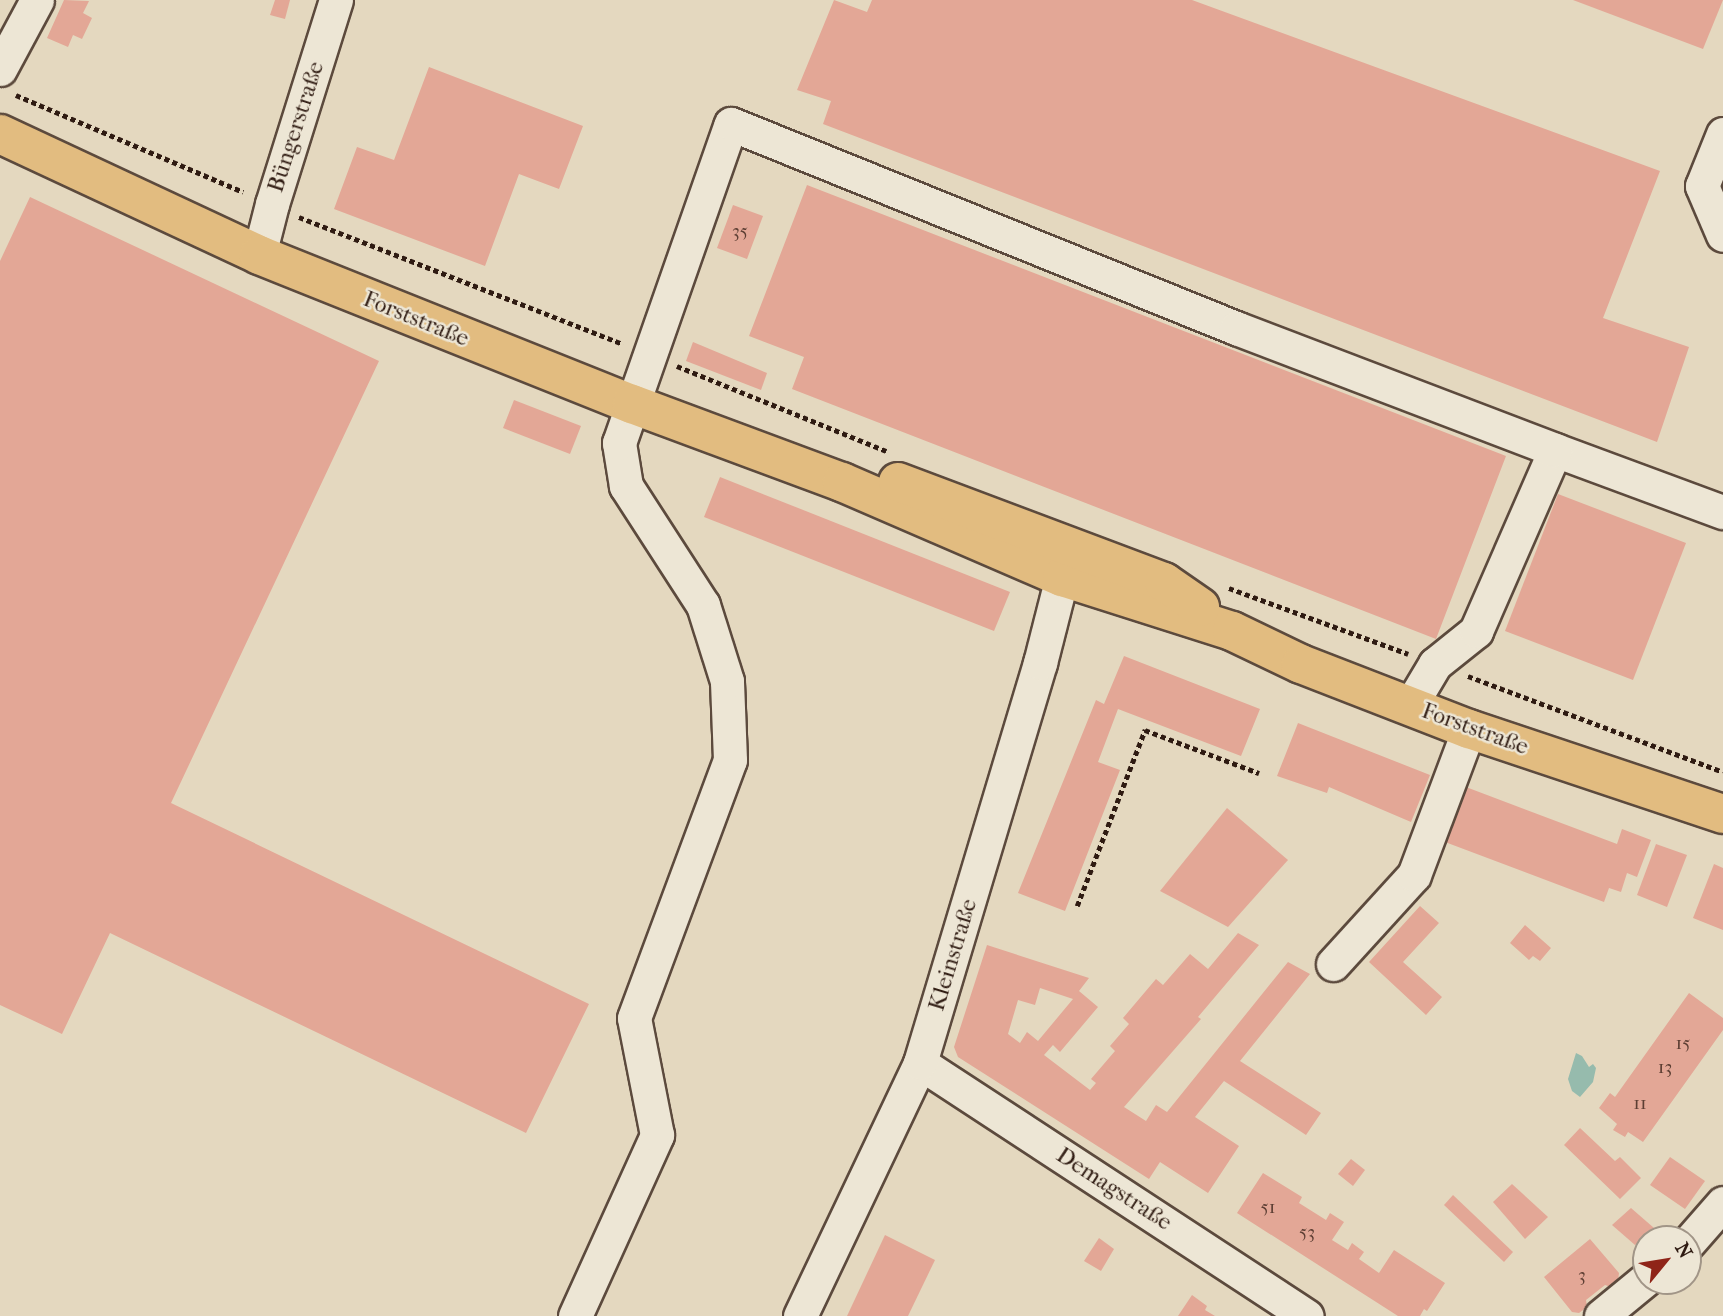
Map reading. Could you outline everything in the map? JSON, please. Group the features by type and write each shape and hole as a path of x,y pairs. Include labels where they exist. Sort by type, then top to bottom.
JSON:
{"main road":[{"name":"Forststraße","path":"0,134 259,255 632,404 842,482 1062,577 1232,631 1301,664 1469,729 1723,814"},
{"name":"Forststraße","path":"842,482 904,482 1069,544 1164,582 1232,631"}],"street":[{"path":"6,81 37,0"},
{"name":"Büngerstraße","path":"259,255 272,204 336,0"},
{"path":"575,1316 657,1135 634,1018 730,760 727,681 703,605 626,486 619,443 731,124 1236,328 1723,511"},
{"path":"1723,134 1702,186 1723,235"},
{"path":"1410,706 1435,664 1476,631 1555,450"},
{"name":"Kleinstraße","path":"800,1316 920,1063 1040,663 1062,577"},
{"path":"1333,964 1413,875 1469,729"},
{"name":"Demagstraße","path":"920,1063 1307,1316"},
{"path":"1702,1227 1723,1203"},
{"path":"1601,1316 1632,1291"}],"path":[{"path":"6,81 272,204"},
{"path":"1077,906 1145,730 1259,773"}],"shaded area":[{"path":"1576,1053 1582,1056 1589,1067 1593,1064 1596,1068 1593,1082 1580,1097 1572,1091 1568,1079"}],"building":[{"path":"64,0 89,1 83,13 92,18 82,39 73,35 68,47 47,38"},
{"path":"275,0 290,0 285,19 270,15"},
{"path":"834,0 867,12 872,0 1192,0 1660,171 1603,318 1689,347 1657,442 823,124 831,101 797,90"},
{"path":"1573,0 1723,0 1703,49"},
{"path":"429,67 583,126 559,189 519,174 485,266 334,209 357,147 394,160"},
{"path":"807,185 1506,456 1436,639 792,389 804,357 749,336"},
{"path":"30,197 379,361 171,803 589,1004 526,1133 110,933 62,1034 0,1005 0,261"},
{"path":"733,205 763,216 747,259 717,248"},
{"path":"693,342 767,373 761,390 686,361"},
{"path":"514,400 581,426 570,454 503,428"},
{"path":"720,477 1010,592 994,631 704,517"},
{"path":"1558,494 1686,543 1633,680 1505,631"},
{"path":"1124,656 1260,709 1241,756 1118,709 1098,762 1120,770 1065,911 1018,893 1096,700 1104,704"},
{"path":"1298,723 1430,775 1411,822 1329,787 1327,793 1277,776"},
{"path":"1458,784 1617,844 1622,829 1651,840 1637,877 1627,873 1621,892 1609,888 1604,902 1437,839"},
{"path":"1227,808 1288,860 1228,927 1160,891"},
{"path":"1656,844 1687,855 1667,907 1637,895"},
{"path":"1714,864 1723,868 1723,930 1693,918"},
{"path":"1420,906 1439,923 1403,962 1442,997 1426,1015 1369,962"},
{"path":"1525,925 1551,948 1540,961 1533,956 1529,960 1510,943"},
{"path":"1238,933 1259,945 1198,1017 1201,1019 1124,1107 1146,1121 1156,1105 1167,1112 1288,962 1310,974 1240,1061 1321,1113 1306,1135 1224,1081 1195,1117 1239,1146 1208,1193 1160,1162 1149,1179 958,1057 954,1047 987,945 1089,978 1079,991 1098,1007 1060,1052 1053,1045 1044,1055 1090,1090 1096,1083 1091,1079 1115,1051 1110,1046 1129,1024 1123,1018 1156,979 1163,985 1190,954 1208,969","holes":["1040,988 1073,999 1038,1041 1027,1032 1020,1043 1008,1034 1018,1000 1035,1005"]},
{"path":"1689,993 1723,1018 1723,1030 1643,1142 1628,1132 1625,1137 1613,1130 1617,1124 1599,1108 1610,1093 1615,1097"},
{"path":"1580,1128 1615,1161 1620,1157 1641,1178 1620,1199 1564,1145"},
{"path":"1670,1157 1705,1181 1685,1209 1650,1185"},
{"path":"1351,1159 1365,1170 1353,1186 1338,1174"},
{"path":"1263,1173 1302,1197 1299,1203 1326,1220 1330,1213 1344,1222 1332,1240 1348,1250 1352,1243 1364,1252 1359,1259 1379,1273 1394,1250 1445,1283 1427,1311 1424,1309 1420,1316 1398,1316 1237,1213"},
{"path":"1512,1184 1548,1217 1525,1239 1493,1202"},
{"path":"1453,1195 1513,1252 1504,1262 1444,1205"},
{"path":"1631,1208 1651,1225 1632,1225 1632,1242 1612,1225"},
{"path":"885,1235 935,1260 908,1316 847,1316"},
{"path":"1099,1238 1114,1249 1101,1271 1084,1261"},
{"path":"1590,1239 1619,1273 1618,1281 1611,1287 1605,1285 1586,1300 1587,1307 1579,1313 1572,1312 1544,1277"},
{"path":"1192,1295 1207,1306 1205,1310 1215,1316 1178,1316"}]}
